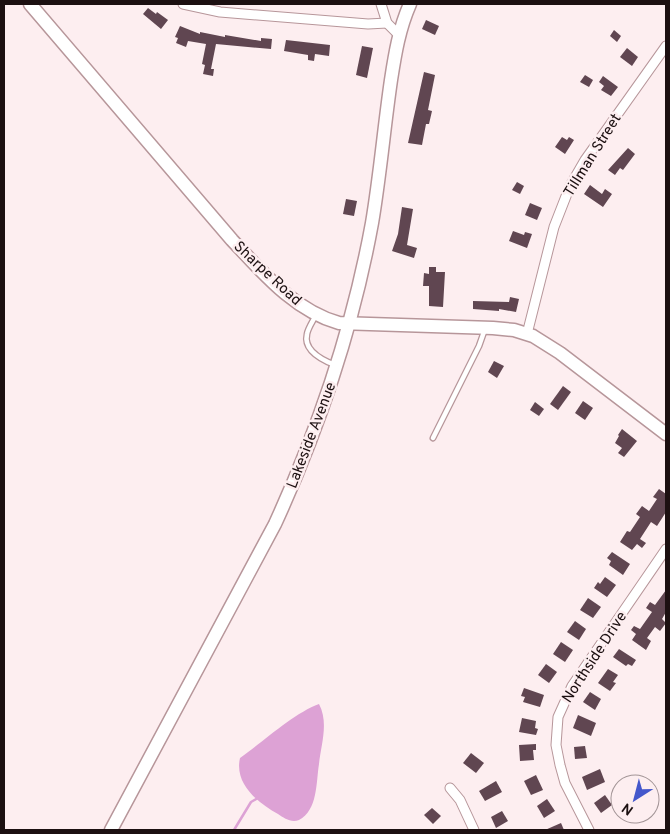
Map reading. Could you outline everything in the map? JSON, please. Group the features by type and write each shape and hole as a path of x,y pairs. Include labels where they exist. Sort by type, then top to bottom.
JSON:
{"street":[{"name":"Sharpe Road","path":"30,4 232,240 283,291 299,304 316,315 332,321 349,324 486,328 514,330 528,334 560,353 666,434"},
{"path":"183,4 220,12 368,24 387,23"},
{"path":"381,4 387,23 398,34"},
{"name":"Lakeside Avenue","path":"111,830 275,524 298,472 329,391 349,324 372,222 398,34 410,4"},
{"name":"Tillman Street","path":"528,334 554,227 570,186 586,160 666,46"},
{"name":"Northside Drive","path":"589,830 565,783 560,766 556,745 558,717 572,686 666,549"},
{"path":"450,788 460,800 474,830"}],"lane":[{"path":"316,315 306,335 307,343 318,358 336,365"},
{"path":"433,438 479,346 486,328"}],"shaded area":[{"path":"319,704 324,719 324,726 313,803 310,810 299,820 290,820 263,804 249,792 241,776 240,758 299,714"}],"building":[{"path":"148,8 168,20 161,29 143,14"},
{"path":"426,20 439,26 435,35 422,29"},
{"path":"180,26 200,34 200,32 261,41 261,38 272,39 271,49 216,44 211,69 214,69 213,76 203,74 205,65 202,64 206,44 188,41 186,47 176,43 178,38 175,37"},
{"path":"614,30 621,36 617,42 610,36"},
{"path":"286,40 330,45 329,56 315,54 314,61 308,60 308,55 284,51"},
{"path":"362,46 373,48 367,78 356,75"},
{"path":"627,48 638,57 632,66 620,57"},
{"path":"424,72 435,75 428,110 432,111 429,124 426,124 422,145 408,143"},
{"path":"585,75 593,80 589,87 580,82"},
{"path":"603,76 618,87 611,96 601,90 604,86 599,82"},
{"path":"562,137 567,140 569,137 574,140 565,154 555,147"},
{"path":"628,148 635,154 623,170 620,168 615,175 608,170"},
{"path":"517,182 524,186 520,194 512,190"},
{"path":"590,185 602,194 605,189 612,194 603,207 584,194"},
{"path":"346,199 357,201 354,216 343,214"},
{"path":"530,203 542,208 537,220 525,215"},
{"path":"402,207 413,209 407,245 417,248 414,258 392,251 398,234"},
{"path":"513,231 524,235 525,232 532,234 527,248 509,241"},
{"path":"429,267 436,267 436,272 445,272 443,307 429,306 429,286 423,286 424,273 429,274"},
{"path":"510,297 519,299 516,312 499,309 499,311 473,309 473,301 509,302"},
{"path":"494,361 504,366 497,378 488,372"},
{"path":"563,386 571,392 558,410 550,404"},
{"path":"583,401 593,408 585,420 575,413"},
{"path":"535,402 544,409 539,416 530,410"},
{"path":"622,429 637,441 624,457 618,453 622,448 615,443"},
{"path":"659,489 666,494 666,512 657,526 651,522 640,539 646,543 642,548 637,544 632,550 620,542 627,531 630,532 640,517 636,514 642,506 649,511 657,499 653,497"},
{"path":"612,552 630,564 623,575 609,565 611,561 607,558"},
{"path":"605,577 616,585 607,597 594,588"},
{"path":"666,590 666,612 662,619 666,623 660,631 655,627 647,638 651,641 646,650 632,640 636,634 631,630 634,626 640,629 652,612 646,608 650,602 655,605"},
{"path":"588,598 601,607 593,618 580,610"},
{"path":"575,621 586,629 579,640 567,632"},
{"path":"561,642 573,650 565,662 553,654"},
{"path":"619,649 636,660 632,666 628,664 626,666 613,657"},
{"path":"546,664 557,672 549,683 538,675"},
{"path":"608,669 618,675 613,682 616,683 610,691 598,683"},
{"path":"524,688 544,695 540,707 523,702 525,697 521,696"},
{"path":"590,692 601,699 595,710 583,702"},
{"path":"578,715 596,723 591,736 573,728"},
{"path":"522,718 536,721 535,728 538,729 536,735 519,732"},
{"path":"536,744 536,750 533,750 534,760 520,761 519,745"},
{"path":"585,746 587,758 575,759 574,747"},
{"path":"471,753 484,763 476,773 463,763"},
{"path":"600,769 605,782 587,790 582,777"},
{"path":"536,775 543,790 531,795 524,781"},
{"path":"496,781 502,792 485,801 479,791"},
{"path":"605,795 610,802 610,806 601,813 594,803"},
{"path":"547,799 555,811 544,818 537,806"},
{"path":"432,808 441,816 433,824 424,815"},
{"path":"502,811 508,821 496,828 491,817"},
{"path":"561,823 564,830 545,830"}],"waterway":[{"path":"234,830 251,802 258,798"}]}
